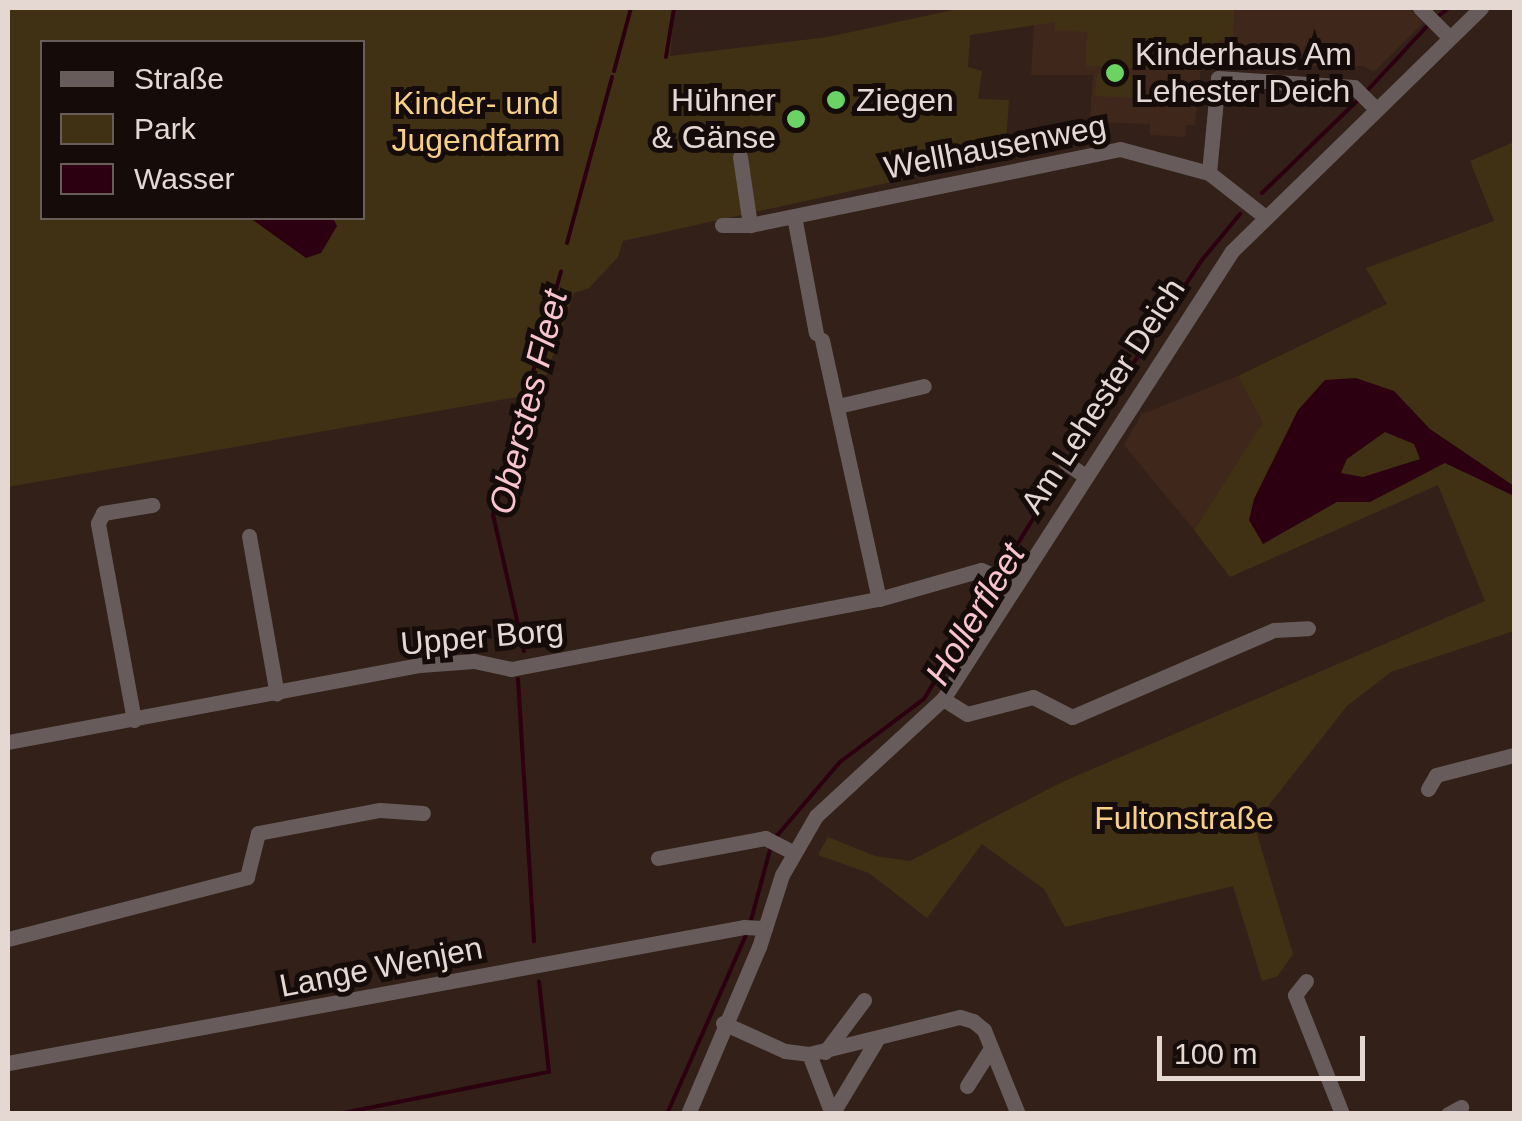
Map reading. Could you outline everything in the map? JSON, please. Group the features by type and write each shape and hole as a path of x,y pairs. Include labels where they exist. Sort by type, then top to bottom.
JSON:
{"street":[{"name":"Am Lehester Deich","path":"688,1114 780,846 943,698 997,612 1004,578 1084,476 1214,275 1434,22 1481,8"},
{"path":"1209,173 1218,78 1366,99"},
{"name":"Wellhausenweg","path":"722,226 750,226 1098,151 1142,152 1209,173 1264,216"},
{"path":"740,158 750,226"},
{"path":"794,216 880,599"},
{"path":"838,406 924,386"},
{"path":"1067,464 1084,476"},
{"path":"134,720 98,522 104,513 152,504"},
{"path":"248,536 278,694"},
{"name":"Upper Borg","path":"8,742 420,665 474,661 511,669 880,599 967,573 1004,578"},
{"path":"997,612 1010,628"},
{"path":"943,698 968,714 1033,697 1072,718 1274,630 1308,628"},
{"path":"1428,789 1436,776 1514,755"},
{"path":"8,939 247,877 258,833 380,810 424,813"},
{"path":"658,858 780,846"},
{"name":"Lange Wenjen","path":"8,1063 754,928"},
{"path":"1306,981 1295,995 1342,1114"},
{"path":"817,1053 864,1000"},
{"path":"722,1023 755,1038 817,1053 960,1017 984,1030 1018,1114"},
{"path":"832,1114 876,1041"},
{"path":"967,1086 991,1048"},
{"path":"817,1053 832,1114"}],"shaded area":[{"name":"Kinderhaus Am Lehester Deich","path":"1124,8 1409,8 1423,23 1374,72 1363,66 1201,66 1195,125 1186,125 1185,137 1150,135 1150,124 1093,122 1089,132 1093,75 1031,75 1034,24"},
{"path":"1238,376 1264,421 1194,530 1124,445 1142,414"}],"green space":[{"name":"Kinder- und Jugendfarm","path":"8,8 675,8 670,56 828,37 962,8 1234,8 1232,41 1219,40 1217,66 1200,71 1086,66 1087,32 1055,30 1055,22 970,35 968,67 982,71 978,99 1009,100 1005,157 623,241 618,257 589,288 574,293 540,393 8,487"},
{"path":"1097,73 1139,76 1138,98 1095,96"},
{"name":"Fultonstraße","path":"1514,142 1514,631 1391,672 1347,706 1254,824 1293,954 1277,977 1262,981 1233,886 1065,927 1044,889 982,844 927,918 869,873 818,855 828,837 875,856 910,861 1062,782 1485,601 1438,485 1230,577 1194,530 1263,422 1238,376 1387,304 1366,268 1494,221 1470,161"}],"water":[{"path":"253,220 334,220 337,226 321,253 306,258"},
{"path":"1356,378 1394,391 1430,429 1514,486 1514,496 1445,463 1370,502 1337,502 1263,544 1249,520 1254,499 1298,410 1325,380","holes":["1385,432 1414,444 1420,459 1363,477 1341,473 1347,459"]}],"waterway":[{"name":"Oberstes Fleet","path":"614,71 631,8"},
{"path":"666,57 674,8"},
{"name":"Hollerfleet","path":"1437,17 1449,8"},
{"name":"Hollerfleet","path":"1365,93 1430,23"},
{"name":"Oberstes Fleet","path":"567,243 612,77"},
{"name":"Hollerfleet","path":"1262,193 1358,100"},
{"name":"Hollerfleet","path":"1069,460 1202,260 1240,214"},
{"name":"Oberstes Fleet","path":"524,651 493,515 561,271"},
{"name":"Hollerfleet","path":"1001,571 1064,468"},
{"name":"Hollerfleet","path":"775,838 840,762 924,699 996,579"},
{"name":"Oberstes Fleet","path":"518,679 534,942"},
{"name":"Hollerfleet","path":"750,924 771,846"},
{"name":"Hollerfleet","path":"667,1114 747,933"},
{"name":"Oberstes Fleet","path":"338,1114 549,1072 539,982"}],"place":[{"name":"Kinderhaus Am Lehester Deich","path":"1115,73"},
{"name":"Ziegen","path":"836,100"},
{"name":"Hühner & Gänse","path":"796,119"}]}
